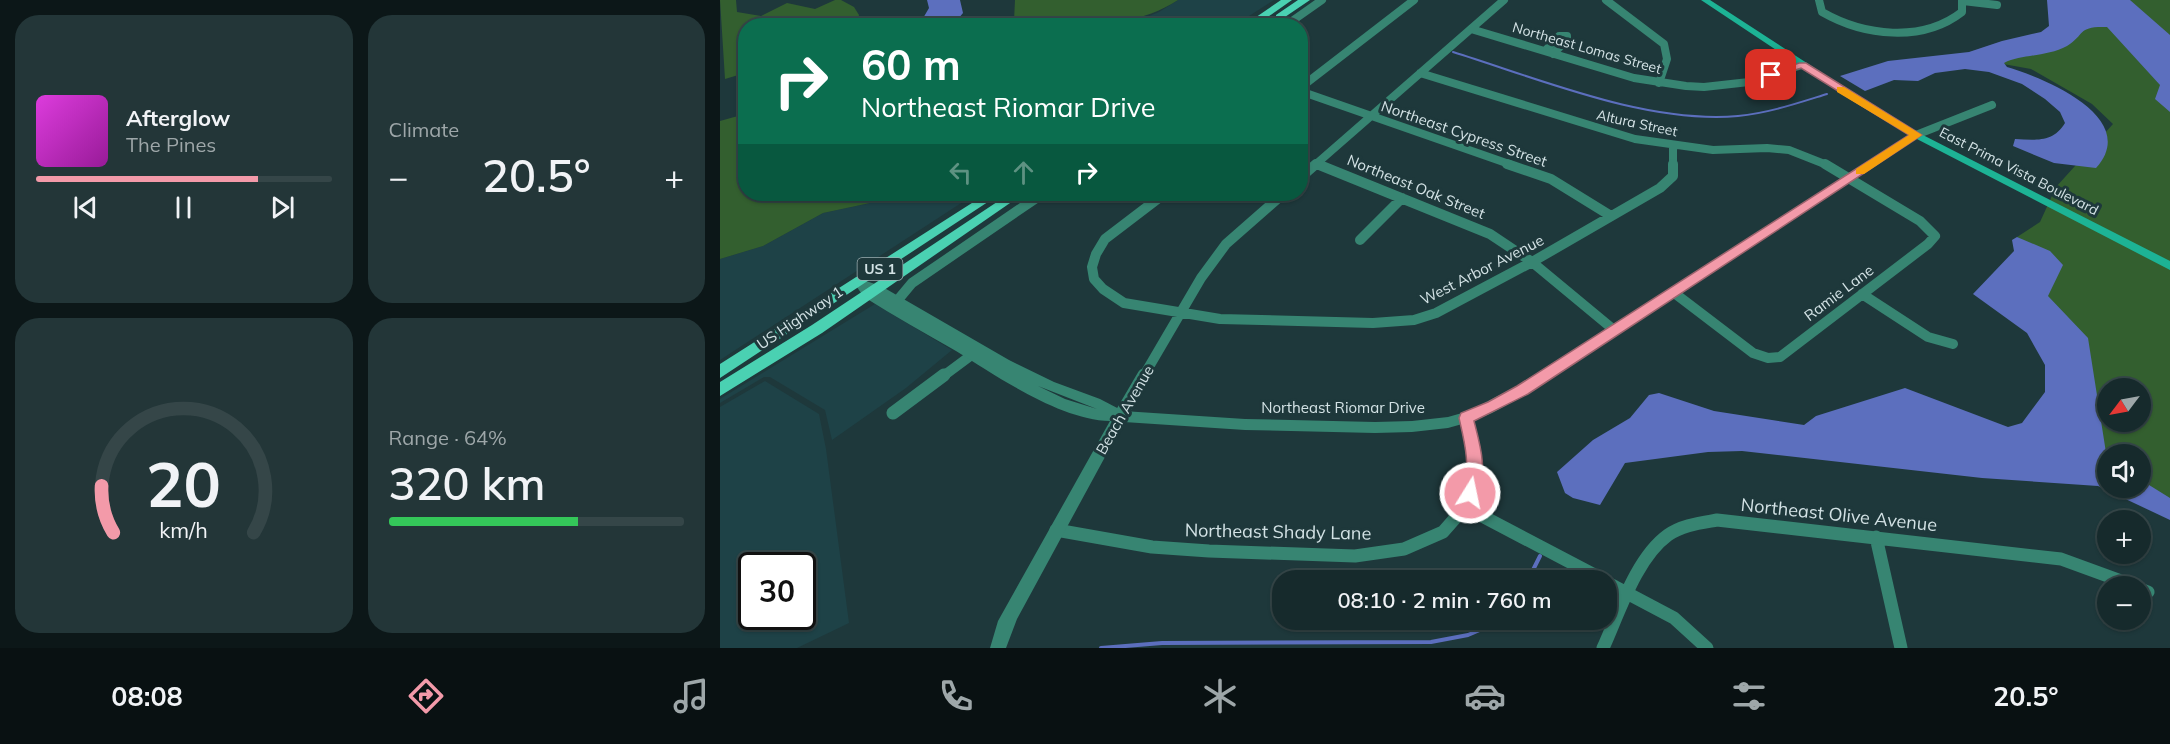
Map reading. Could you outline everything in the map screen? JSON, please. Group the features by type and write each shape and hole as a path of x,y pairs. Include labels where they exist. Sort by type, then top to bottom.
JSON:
{"main road":[{"path":"1260,18 1287,0"},
{"path":"1278,18 1305,0"},
{"name":"East Prima Vista Boulevard","path":"1706,0 1802,65 1916,135 2170,266"},
{"name":"US Highway 1","path":"720,390 868,288 985,201"},
{"name":"US Highway 1","path":"720,372 916,262 1007,201"}],"street":[{"path":"1296,18 1322,0"},
{"path":"1308,84 1414,0"},
{"path":"1308,171 1504,0"},
{"path":"1606,0 1664,44 1668,53 1667,66 1659,83"},
{"path":"1819,0 1822,12 1833,20 1851,27 1918,32 1955,21 1962,12 1963,1 1997,4"},
{"name":"Northeast Lomas Street","path":"1471,29 1659,83 1704,87 1730,85 1749,82 1802,65"},
{"name":"Altura Street","path":"1420,73 1592,128 1672,146 1713,150 1767,148 1789,150 1818,160 1850,178"},
{"name":"Northeast Cypress Street","path":"1308,93 1551,179 1611,216"},
{"path":"1916,135 1992,105"},
{"name":"Northeast Riomar Drive","path":"868,288 897,301 1021,384 1060,402 1106,418 1120,416 1237,425 1357,427 1434,424 1466,418 1522,390 1916,135"},
{"name":"West Arbor Avenue","path":"1155,201 1105,239 1096,254 1092,267 1094,279 1103,289 1124,303 1220,319 1373,323 1414,320 1436,313 1532,262 1659,188 1673,176 1672,146"},
{"name":"Northeast Oak Street","path":"1317,164 1490,234 1532,262 1614,330"},
{"name":"Ramie Lane","path":"1672,292 1753,352 1768,358 1780,357 1928,244 1935,236 1920,221 1850,178"},
{"path":"1360,240 1402,198"},
{"path":"897,301 904,290 932,269 1032,201"},
{"name":"Beach Avenue","path":"998,648 1004,627 1056,530 1201,279 1226,244 1275,201"},
{"path":"916,262 920,270 932,269"},
{"name":"Northeast Riomar Drive","path":"868,288 975,352"},
{"path":"1862,294 1928,337 1953,344"},
{"path":"893,413 975,352"},
{"name":"Northeast Shady Lane","path":"1056,530 1152,547 1355,556 1404,549 1443,532 1465,507 1475,479 1476,456 1466,418"},
{"path":"1465,507 1584,570"},
{"name":"Northeast Olive Avenue","path":"1603,648 1647,557 1666,536 1689,525 1717,520 2061,559 2108,576"},
{"path":"1876,537 1901,648"},
{"path":"1617,588 1683,624 1707,648"}],"shaded area":[{"path":"1178,0 1274,0 1246,18 1144,18"},
{"path":"876,201 964,201 720,360 720,259 763,246 823,213"},
{"path":"875,304 952,350 906,388 832,440 825,410 770,377 764,377 720,403 720,399"},
{"path":"765,381 819,414 826,449 849,623 797,648 720,648 720,407"}],"green space":[{"path":"720,0 736,0 737,12 761,16 787,3 815,9 835,0 841,0 854,7 859,15 858,18 738,18 738,75 725,79"},
{"path":"1015,0 1178,0 1139,18 1014,18"},
{"path":"2104,0 2170,0 2170,501 2151,489 2151,444 2099,444 2042,299 2058,261 2017,237 2040,222 2056,187 2113,124 2092,104 2031,69 1992,62"},
{"path":"738,116 738,201 876,201 823,213 763,246 720,259 720,121"}],"water":[{"path":"927,0 960,0 963,13 959,18 923,18 929,8"},
{"path":"2047,0 2130,0 2170,35 2170,112 2155,99 2160,85 2107,27 2086,29 2073,42 2059,50 2004,63 2007,67 2043,80 2064,91 2083,103 2098,117 2106,133 2107,150 2096,168 2054,163 2013,146 2015,139 2036,140 2049,137 2065,123 2060,112 2045,99 2022,84 1989,72 1965,69 1935,73 1918,81 1894,80 1865,91 1840,76 1888,61 1969,52 2041,32 2049,26"},
{"path":"2017,237 2050,251 2063,265 2048,296 2088,338 2097,395 2097,432 2103,432 2105,444 2097,444 2097,486 1982,478 1742,451 1708,452 1625,463 1600,505 1573,498 1565,493 1557,472 1593,440 1630,418 1649,395 1659,393 1714,411 1804,425 1816,416 1905,388 2008,427 2022,423 2045,392 2045,365 2027,333 1973,294 2014,251 2012,240"},
{"path":"2151,486 2170,498 2170,520 2123,498 2151,498"}],"waterway":[{"path":"1453,52 1594,97 1667,113 1703,117 1750,115 1827,94"},
{"path":"1533,570 1540,556"},
{"path":"1101,648 1162,643 1431,642 1468,635 1480,630"}],"slow traffic":[{"path":"1840,89 1916,135 1860,171"}],"route":[{"path":"1470,493 1475,479 1476,456 1466,418 1522,390 1916,135 1802,65 1771,75"}]}
